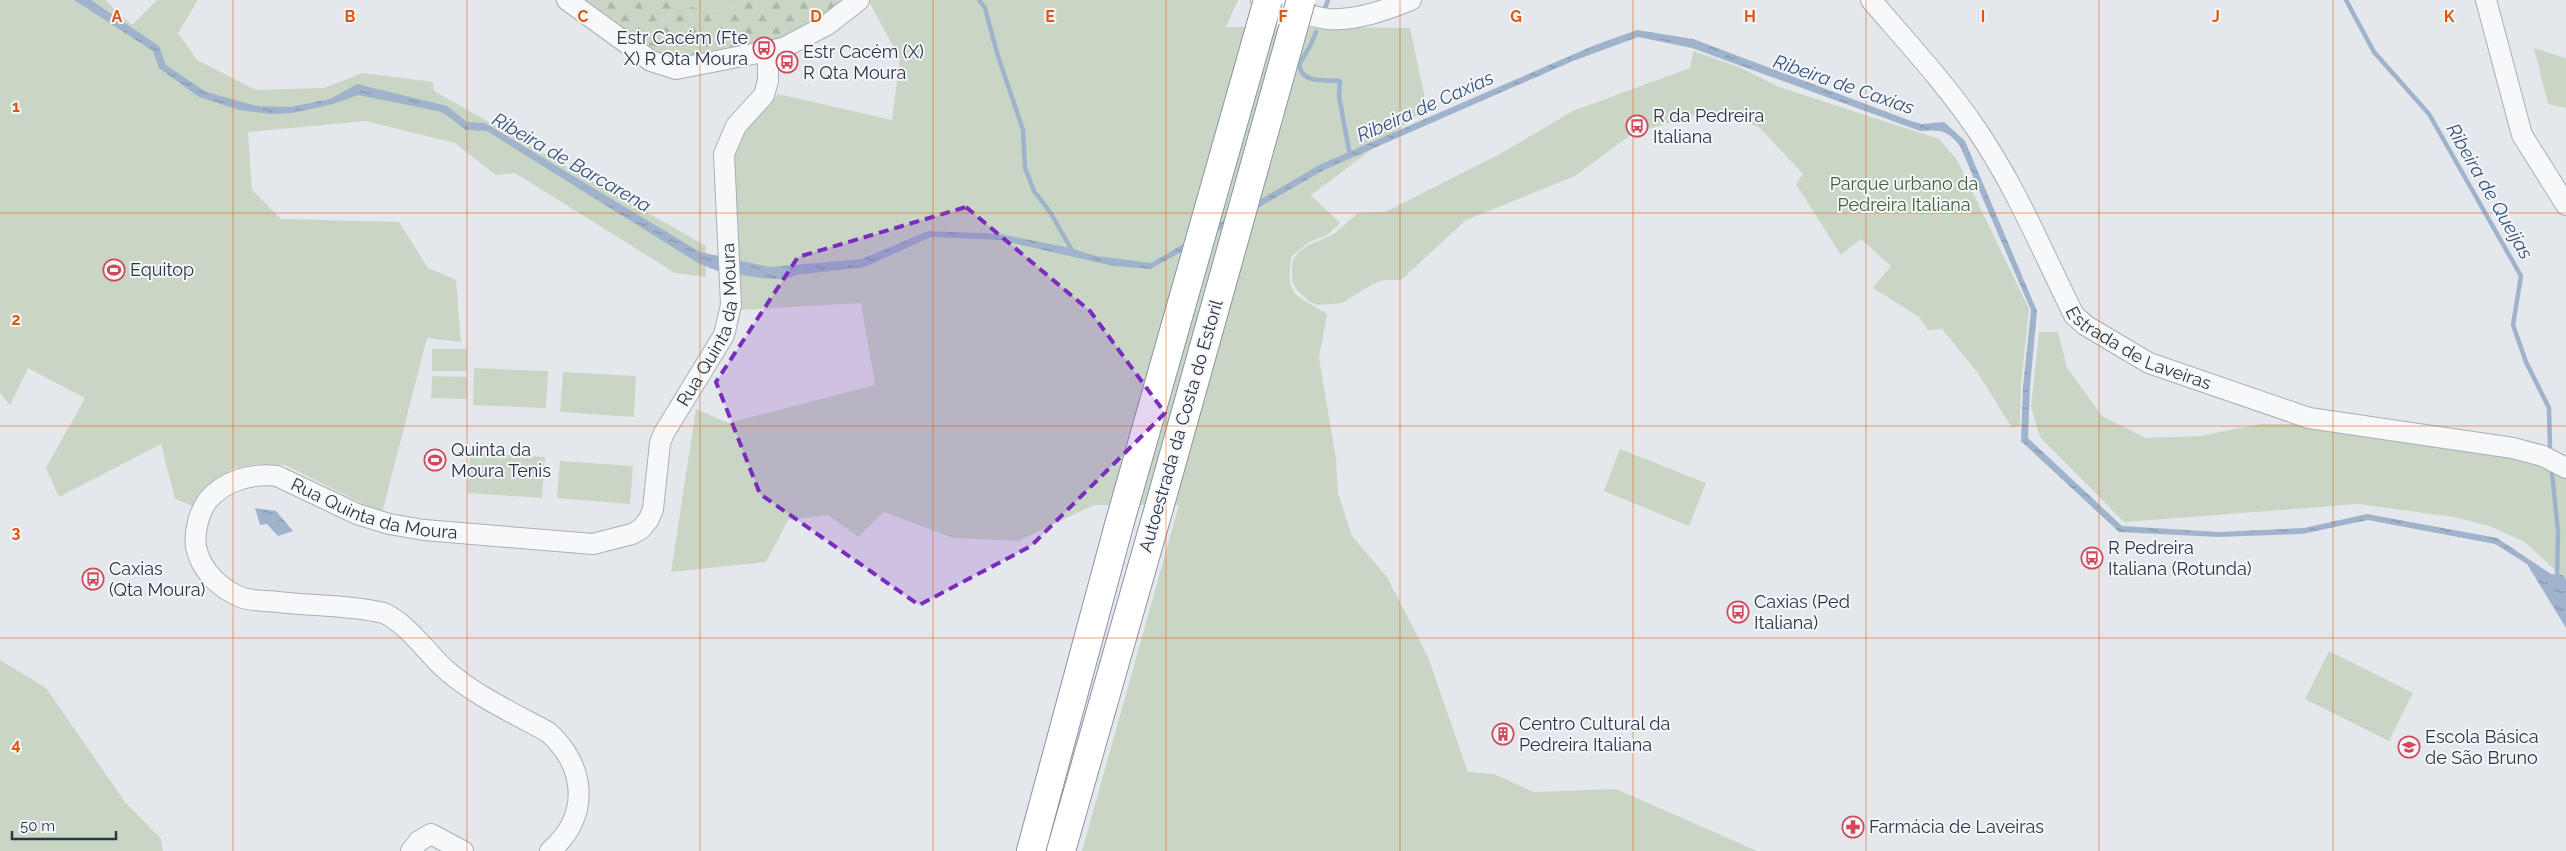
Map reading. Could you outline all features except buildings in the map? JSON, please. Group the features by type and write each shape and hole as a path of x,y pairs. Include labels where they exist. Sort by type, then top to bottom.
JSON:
{"highway":[{"name":"Autoestrada da Costa do Estoril","path":"1031,851 1119,525 1268,0"},
{"name":"Autoestrada da Costa do Estoril","path":"1061,851 1301,0"}],"street":[{"path":"567,0 651,61 668,68 685,69 783,48 810,35 859,0"},
{"path":"1261,0 1326,18 1339,19 1386,10 1411,0"},
{"name":"Estrada de Laveiras","path":"1871,0 1945,87 1976,129 1999,166 2074,315 2085,326 2149,363 2309,418 2514,448 2543,456 2566,468"},
{"path":"2486,0 2522,136 2566,205"},
{"name":"Rua Quinta da Moura","path":"550,851 560,843 570,828 578,806 579,786 575,771 570,758 557,740 548,732 476,692 446,670 398,621 384,613 246,599 221,586 208,573 198,556 196,542 197,524 204,506 212,496 239,479 264,474 277,476 372,520 416,529 593,544 632,534 641,529 653,508 658,452 664,433 724,336 730,315 724,154 736,126 764,95 768,81 768,52"},
{"path":"411,851 419,841 431,834 462,851"}],"highlighted area":[{"path":"966,207 1090,311 1165,413 1031,546 919,605 760,494 716,382 798,257"}],"green space":[{"path":"0,0 105,0 132,25 157,0 198,0 178,33 197,60 256,90 324,88 362,73 433,82 434,91 706,246 706,277 675,273 515,173 496,175 455,143 366,121 248,132 252,190 281,219 399,222 428,268 456,280 461,342 427,338 382,513 285,465 256,464 232,469 210,489 196,507 175,499 161,444 59,497 46,468 85,398 28,368 10,405 0,393"},
{"path":"584,0 671,0 674,3 715,12 747,0 859,0 768,53 666,58"},
{"path":"671,0 747,0 715,12 674,3"},
{"path":"868,0 1238,0 1226,27 1410,28 1427,108 1311,195 1340,223 1327,235 1309,242 1291,257 1290,280 1295,293 1327,314 1319,358 1336,459 1338,493 1352,536 1387,577 1428,657 1468,772 1494,774 1534,792 1616,789 1757,851 1082,851 1179,505 1094,505 1018,541 953,538 884,512 858,537 828,515 788,520 766,562 671,572 696,409 728,423 875,385 861,303 741,310 733,165 738,145 743,135 778,94 892,120 900,59"},
{"path":"2534,48 2566,58 2566,108 2548,104"},
{"name":"Parque urbano da Pedreira Italiana","path":"1693,51 1739,67 1779,87 1939,139 1957,160 2029,309 2021,384 2020,426 2012,428 1978,373 1942,329 1928,330 1919,317 1873,288 1891,266 1861,239 1841,255 1796,184 1803,174 1759,127 1711,110 1632,134 1575,176 1466,220 1401,280 1384,280 1371,285 1342,303 1317,305 1309,301 1296,289 1292,280 1292,270 1293,260 1298,253 1307,246 1334,234 1358,213 1385,212 1500,154 1573,111 1690,68"},
{"path":"2039,332 2058,332 2067,368 2102,416 2146,438 2201,436 2260,424 2303,424 2541,460 2566,477 2566,580 2525,542 2489,526 2454,517 2358,504 2124,522 2040,437 2031,407"},
{"path":"432,349 467,349 467,371 432,371"},
{"path":"474,368 548,371 546,408 473,405"},
{"path":"563,372 636,376 634,417 560,412"},
{"path":"432,376 467,377 467,399 431,398"},
{"path":"1620,449 1706,483 1689,526 1604,491"},
{"path":"470,453 545,457 542,498 467,493"},
{"path":"560,461 633,466 630,504 557,498"},
{"path":"2329,651 2413,693 2389,741 2305,699"},
{"path":"0,660 46,688 125,802 161,839 163,851 0,851"}],"water":[{"path":"74,0 91,0 159,46 166,65 206,92 257,106 290,107 330,99 357,84 447,106 467,122 485,123 700,252 770,267 862,259 928,231 1000,234 1066,247 1096,256 1151,263 1321,164 1595,45 1637,30 1693,39 1911,121 1922,124 1944,122 1965,141 2037,311 2030,387 2028,438 2122,526 2219,532 2304,528 2367,514 2497,538 2551,574 2563,575 2566,580 2566,628 2527,564 2495,544 2368,520 2302,534 2218,537 2119,532 2021,441 2023,387 2031,310 1960,146 1951,136 1942,132 1920,131 1692,48 1638,37 1573,61 1324,170 1151,269 1113,266 1000,240 931,237 865,267 797,275 785,279 770,279 720,272 698,263 487,131 466,130 438,111 358,95 333,104 293,113 271,114 239,110 199,97 159,68 153,51"},
{"path":"255,508 276,511 293,531 278,536 267,524 260,525"}],"waterway":[{"path":"979,0 985,8 997,53 1023,130 1025,168 1034,191 1050,212 1073,252"},
{"path":"1325,8 1328,0"},
{"name":"Ribeira de Queijas","path":"2346,0 2374,52 2429,114 2521,276 2513,325 2526,362 2549,408 2550,447"},
{"name":"Ribeira de Caxias","path":"1316,32 1299,65 1305,76 1315,80 1340,81 1339,96 1350,156"},
{"name":"Ribeira de Queijas","path":"2552,472 2558,532 2557,578"}],"place":[{"name":"Estr Cacém (Fte X) R Qta Moura","path":"764,48"},
{"name":"Estr Cacém (X) R Qta Moura","path":"787,62"},
{"name":"R da Pedreira Italiana","path":"1637,126"},
{"name":"Equitop","path":"114,270"},
{"name":"Quinta da Moura Tenis","path":"435,460"},
{"name":"R Pedreira Italiana (Rotunda)","path":"2092,558"},
{"name":"Caxias (Qta Moura)","path":"93,579"},
{"name":"Caxias (Ped Italiana)","path":"1738,612"},
{"name":"Centro Cultural da Pedreira Italiana","path":"1503,734"},
{"name":"Escola Básica de São Bruno","path":"2409,747"},
{"name":"Farmácia de Laveiras","path":"1853,827"}],"water label":[{"name":"Ribeira de Barcarena","path":"572,162"}]}
